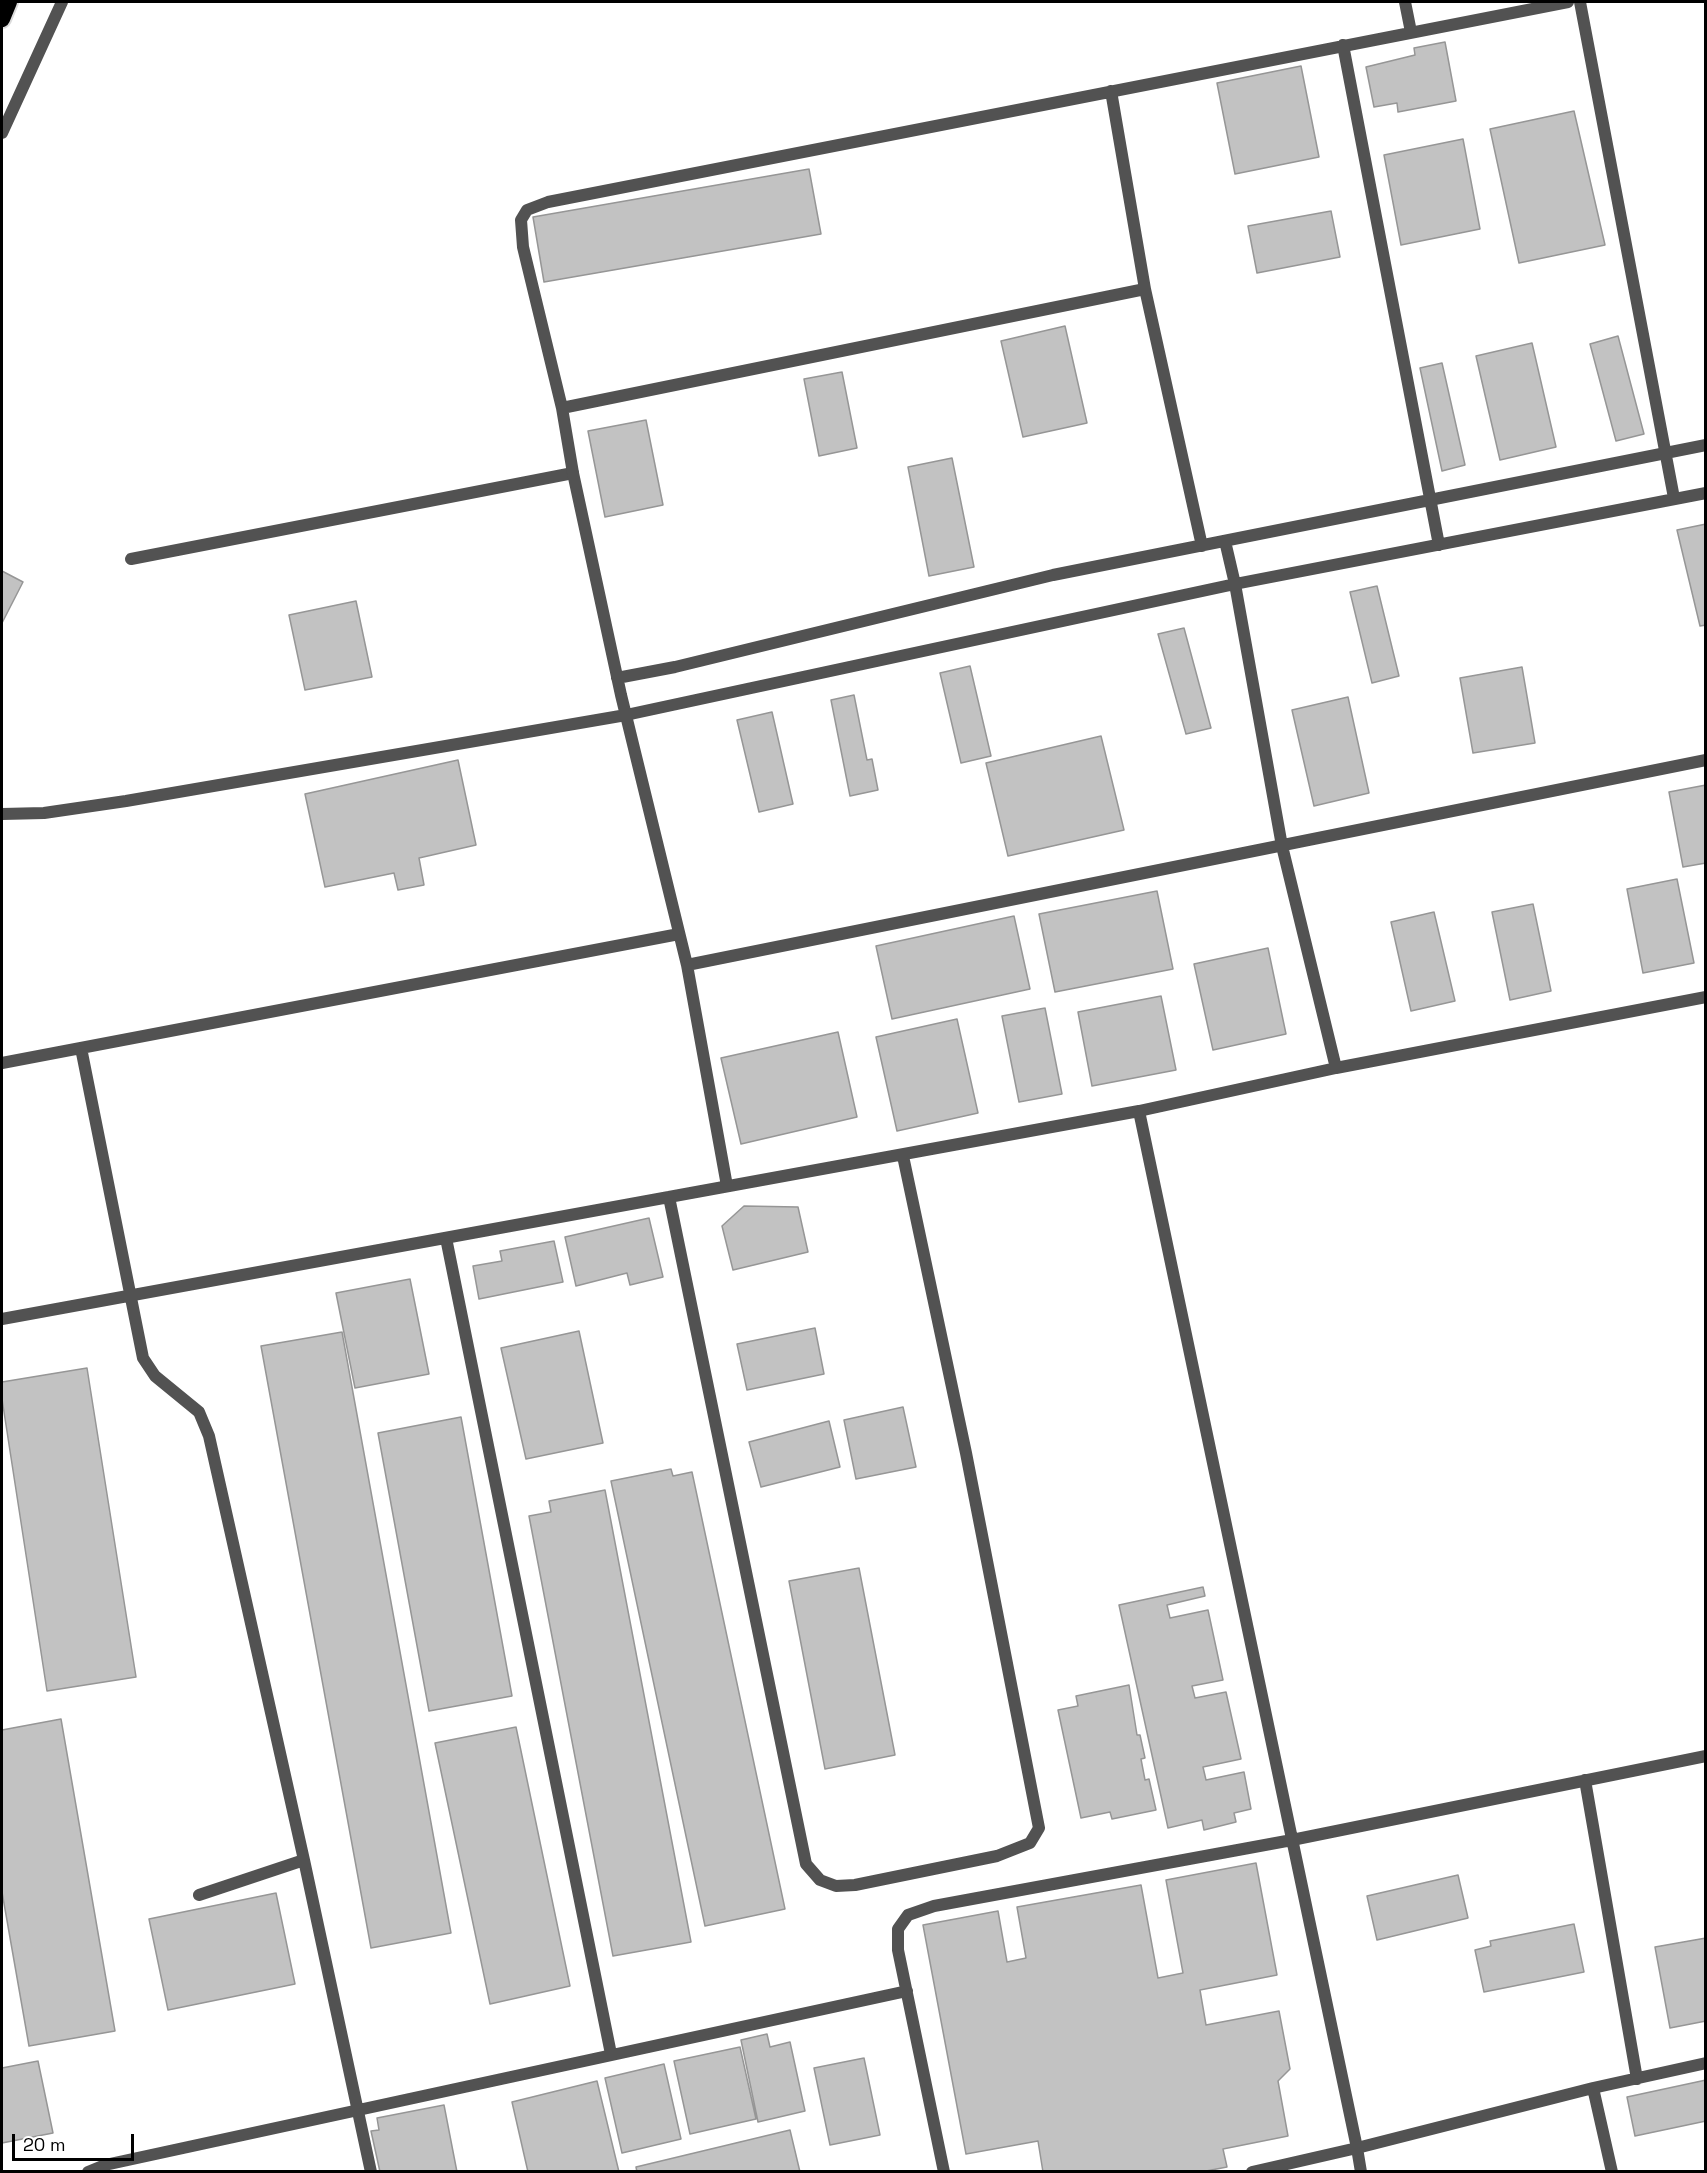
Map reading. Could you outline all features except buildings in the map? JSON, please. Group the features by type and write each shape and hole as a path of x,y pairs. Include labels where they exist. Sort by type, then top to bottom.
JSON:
{"highway":[{"path":"2,19 9,2"}],"street":[{"path":"2,133 62,2"},
{"path":"1405,2 1411,32"},
{"path":"727,1186 687,965 617,678 573,473 562,408 523,247 521,220 527,210 548,202 1568,2"},
{"path":"1580,2 1674,498"},
{"path":"1343,45 1439,545"},
{"path":"1111,91 1145,289 1202,546"},
{"path":"562,408 1145,289"},
{"path":"617,678 675,667 1053,575 1706,445"},
{"path":"131,559 573,473"},
{"path":"2,814 44,813 126,801 626,715 1235,584 1706,493"},
{"path":"1225,541 1235,584 1282,846 1336,1068"},
{"path":"687,965 1706,760"},
{"path":"2,1063 679,934"},
{"path":"2,1319 1139,1111 1336,1068 1706,997"},
{"path":"81,1048 143,1358 155,1376 200,1412 209,1436 371,2172"},
{"path":"1139,1111 1361,2172"},
{"path":"669,1197 806,1864 820,1880 836,1886 855,1885 998,1856 1030,1843 1039,1828 966,1453 903,1155"},
{"path":"446,1238 611,2054"},
{"path":"944,2172 898,1950 898,1929 908,1915 946,1904 1292,1840 1706,1756"},
{"path":"1584,1780 1637,2079"},
{"path":"199,1895 304,1860"},
{"path":"88,2172 611,2054 907,1991"},
{"path":"1252,2172 1357,2148 1593,2088 1706,2063"},
{"path":"1593,2088 1612,2172"}]}
